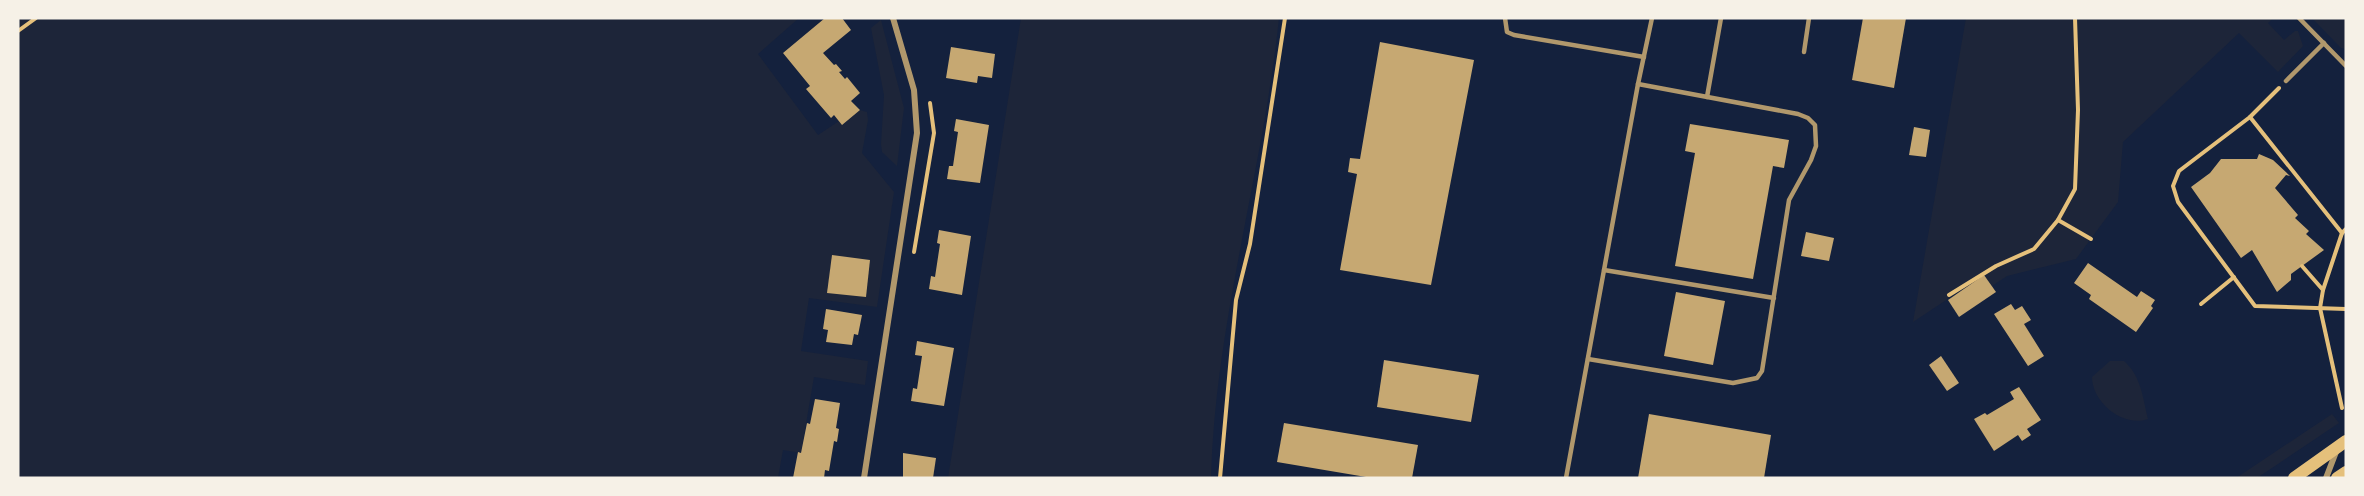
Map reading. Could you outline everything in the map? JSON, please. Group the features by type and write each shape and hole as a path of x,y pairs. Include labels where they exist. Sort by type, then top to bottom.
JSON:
{"main road":[{"path":"2294,478 2343,444"},
{"path":"2337,478 2346,472"}],"street":[{"path":"864,478 917,133 914,90 893,18"},
{"path":"2326,478 2343,444"}],"lane":[{"path":"1505,18 1507,32 1514,35 1644,57"},
{"path":"1566,478 1652,18"},
{"path":"1707,97 1721,18"},
{"path":"1804,52 1809,18"},
{"path":"2299,18 2346,66"},
{"path":"2286,81 2324,43"},
{"path":"1588,359 1733,383 1757,378 1762,371 1789,200 1816,146 1815,125 1808,118 1798,114 1638,84"},
{"path":"1604,270 1774,298"}],"path":[{"path":"18,31 36,18"},
{"path":"1220,478 1236,300 1250,244 1285,18"},
{"path":"1949,295 1996,266 2034,249 2058,220 2075,189 2078,110 2075,18"},
{"path":"2286,81 2250,117 2179,171 2173,186 2178,202 2255,306 2346,309"},
{"path":"2250,117 2342,233"},
{"path":"2058,220 2091,239"},
{"path":"2342,408 2320,308 2323,290 2342,233 2346,229"},
{"path":"2302,266 2323,290"},
{"path":"2201,304 2234,277"}],"shaded area":[{"path":"18,18 799,18 758,54 818,135 839,121 842,125 860,110 867,112 868,120 862,153 894,192 877,307 809,298 801,351 868,361 865,385 814,377 801,453 783,450 778,478 18,478"},
{"path":"1021,18 1279,18 1272,76 1221,362 1214,420 1211,478 948,478"},
{"path":"1966,18 2273,18 2268,23 2284,40 2298,31 2303,46 2278,72 2239,33 2123,142 2118,202 2076,259 2007,276 1992,286 1984,275 1913,322"},
{"path":"2312,18 2346,18 2346,49 2341,48"},
{"path":"881,20 904,108 897,166 882,152 881,144 884,95 871,28"},
{"path":"2110,361 2124,361 2134,373 2148,419 2138,421 2119,416 2103,404 2097,395 2092,377"},
{"path":"2332,414 2339,423 2257,478 2236,478"}],"building":[{"path":"825,18 842,18 851,30 823,53 834,65 836,64 842,71 839,72 845,79 847,77 860,93 851,101 860,110 842,125 834,115 831,118 806,89 810,86 783,53"},
{"path":"1863,18 1906,18 1894,88 1852,80"},
{"path":"1380,42 1474,60 1431,285 1340,270 1357,174 1348,172 1350,158 1360,159"},
{"path":"951,47 995,54 992,78 978,76 977,83 946,78"},
{"path":"956,119 989,125 980,183 947,179 949,166 953,166 958,132 954,131"},
{"path":"1690,124 1789,140 1784,168 1773,166 1753,279 1675,266 1695,153 1685,151"},
{"path":"1914,127 1930,130 1926,157 1909,155"},
{"path":"2259,154 2273,160 2290,176 2286,175 2275,188 2298,215 2295,218 2309,231 2306,234 2324,250 2291,274 2291,280 2277,292 2252,250 2241,258 2191,187 2210,173 2221,159 2257,159"},
{"path":"939,230 971,236 962,295 929,289 931,276 935,277 940,244 937,243"},
{"path":"1806,232 1834,238 1829,261 1801,256"},
{"path":"832,255 870,260 866,297 827,293"},
{"path":"2088,263 2137,297 2141,291 2155,300 2151,306 2153,308 2136,332 2089,299 2091,295 2074,283"},
{"path":"1984,275 1996,292 1959,317 1948,300"},
{"path":"1676,292 1725,301 1713,365 1664,356"},
{"path":"2011,304 2015,310 2022,306 2031,320 2024,324 2044,356 2028,366 1994,314"},
{"path":"826,309 862,315 858,335 854,334 852,345 826,342 828,330 823,329"},
{"path":"917,341 954,348 944,406 911,401 913,388 917,389 922,356 915,355"},
{"path":"1941,356 1959,383 1947,391 1929,365"},
{"path":"1384,360 1479,375 1471,422 1377,407"},
{"path":"2019,387 2041,420 2027,429 2031,435 2022,441 2018,435 1994,451 1974,419 1985,413 1987,415 2014,399 2010,392"},
{"path":"815,399 840,403 836,428 839,429 837,442 834,441 829,471 825,470 824,478 793,478 798,452 801,453"},
{"path":"1649,414 1771,435 1764,478 1638,478"},
{"path":"1284,423 1418,445 1412,478 1372,478 1277,462"},
{"path":"903,453 936,458 933,478 903,478"}]}
